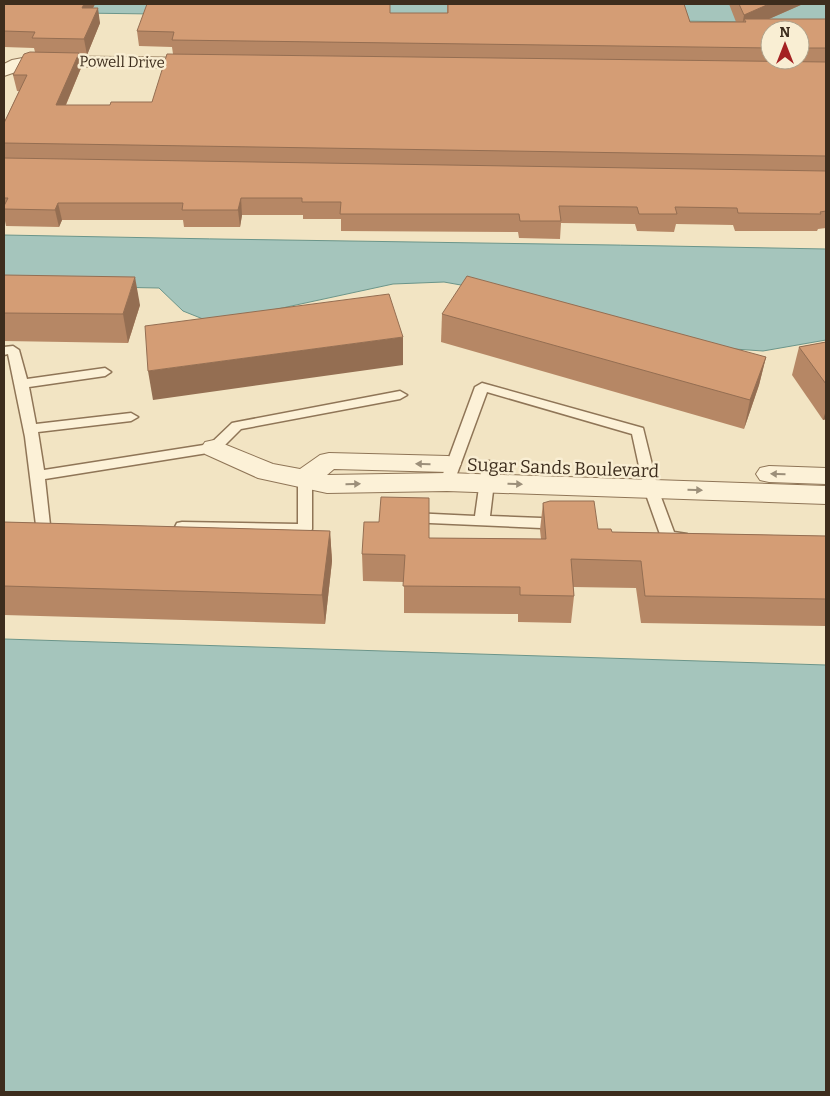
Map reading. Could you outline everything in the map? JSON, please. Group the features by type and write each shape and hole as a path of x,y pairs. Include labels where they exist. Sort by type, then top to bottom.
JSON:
{"street":[{"name":"Powell Drive","path":"11,67 33,61 221,63"},
{"name":"Sugar Sands Boulevard","path":"214,448 267,472 305,478 327,484 450,473 649,480 826,495"},
{"name":"Sugar Sands Boulevard","path":"649,480 826,476"}],"lane":[{"path":"4,351 13,350 22,384 38,476 38,526 62,526"},
{"path":"22,384 105,372"},
{"path":"450,473 482,387 638,431 649,480 668,538 697,538"},
{"path":"38,476 214,448 237,426 400,395"},
{"path":"30,429 131,417"},
{"path":"482,521 488,474"},
{"path":"169,527 305,529 305,478"},
{"path":"412,518 542,523"}],"water":[{"path":"4,4 826,4 826,23 810,23 810,20 760,20 760,22 4,12"},
{"path":"4,235 826,249 826,340 763,351 720,348 500,292 444,282 393,284 213,323 183,311 159,288 4,285"},
{"path":"4,639 826,665 826,1092 4,1092"}],"building":[{"path":"4,4 84,4 82,8 98,8 84,39 32,38 35,32 4,31"},
{"path":"147,4 390,4 390,13 448,13 448,4 684,4 690,22 746,22 744,19 826,19 826,48 810,48 810,20 760,20 760,48 172,40 174,32 137,31"},
{"path":"739,4 769,4 744,15"},
{"path":"30,52 79,53 56,105 110,105 111,102 152,102 167,54 760,61 760,70 810,70 810,62 826,62 826,156 4,143 4,123 27,75 13,75 24,54"},
{"path":"4,158 826,171 826,211 820,212 821,214 738,213 737,208 675,207 677,214 639,214 637,207 559,206 561,221 520,221 519,214 340,214 341,202 302,202 302,198 241,198 238,210 182,210 183,203 58,203 55,210 4,209 8,198 4,198"},
{"path":"4,275 135,277 123,314 4,313"},
{"path":"467,276 766,357 750,400 442,314"},
{"path":"389,294 403,337 148,371 145,326"},
{"path":"826,342 826,384 799,347"},
{"path":"381,497 429,498 429,538 546,539 543,503 550,501 594,501 598,529 611,529 612,532 826,536 826,599 645,596 641,561 571,559 574,596 520,595 520,587 403,586 405,555 362,554 364,522 379,522"},
{"path":"4,522 330,531 322,595 4,586"}]}
